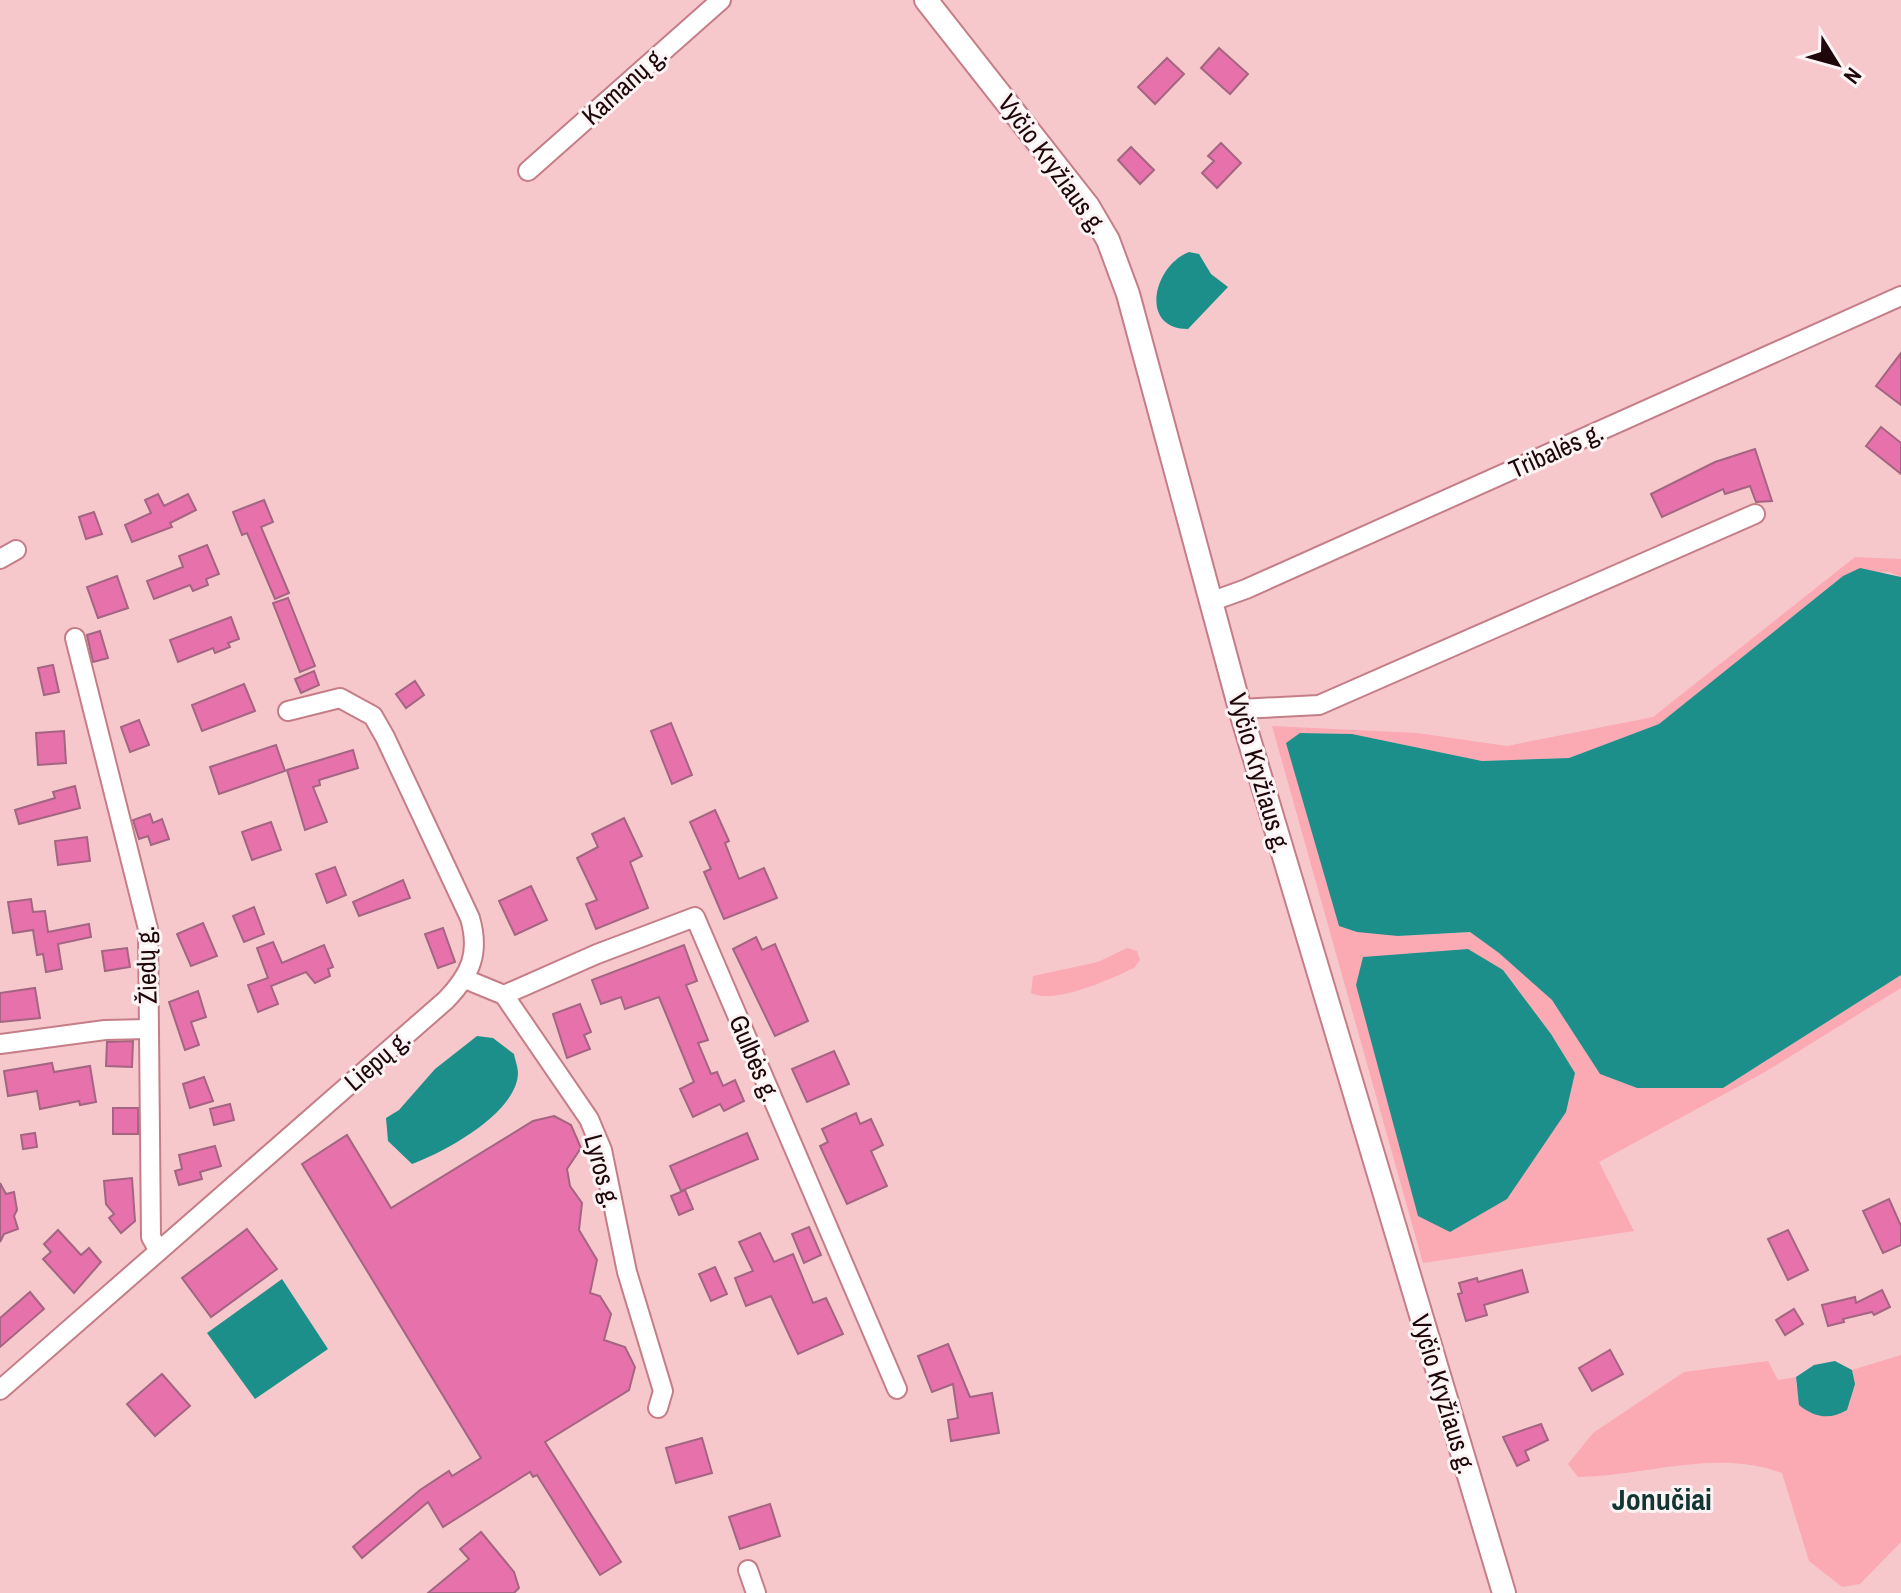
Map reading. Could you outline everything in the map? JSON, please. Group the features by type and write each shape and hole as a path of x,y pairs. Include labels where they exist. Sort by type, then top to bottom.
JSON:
{"street":[{"name":"Kamanų g.","path":"528,171 721,0"},
{"name":"Vyčio Kryžiaus g.","path":"926,0 1088,206 1108,240 1128,294 1240,709 1504,1593"},
{"name":"Tribalės g.","path":"1210,602 1246,589 1901,296"},
{"path":"1240,709 1319,705 1755,514"},
{"name":"Žiedų g.","path":"75,638 148,929 151,1237 159,1251"},
{"path":"288,711 340,698 373,716 470,918 476,953 465,979 504,995"},
{"name":"Gulbės g.","path":"504,995 597,954 695,917 897,1389"},
{"name":"Liepų g.","path":"0,1390 446,1000 465,979"},
{"name":"Lyros g.","path":"504,995 589,1119 602,1150 627,1272 663,1391 658,1408"},
{"path":"0,1044 105,1030 148,1029"},
{"path":"748,1570 756,1593"}],"shaded area":[{"path":"1855,557 1901,559 1901,577 1889,572 1843,576 1659,724 1569,758 1482,761 1352,734 1301,733 1398,936 1470,932 1552,1000 1600,1074 1637,1088 1723,1088 1901,975 1901,988 1765,1072 1599,1162 1634,1231 1423,1263 1272,726 1417,733 1507,746 1653,717","holes":["1503,970 1551,1034 1575,1073 1507,1198"]},
{"path":"1127,948 1137,951 1140,960 1134,968 1068,993 1041,996 1031,993 1033,976 1098,962"},
{"path":"1901,1355 1901,1542 1860,1584 1842,1587 1809,1561 1782,1473 1757,1466 1706,1463 1578,1477 1568,1464 1593,1433 1684,1372 1768,1361 1778,1380 1796,1377 1796,1387 1854,1384 1852,1370"}],"water":[{"path":"1189,252 1199,254 1211,274 1228,287 1188,329 1172,326 1162,319 1157,308 1157,296 1167,270"},
{"path":"1860,568 1901,577 1901,975 1723,1088 1637,1088 1600,1074 1552,1000 1470,932 1398,936 1357,932 1339,926 1286,743 1300,733 1352,734 1482,761 1569,758 1659,724 1843,576"},
{"path":"1468,949 1503,970 1551,1034 1575,1073 1566,1112 1507,1199 1450,1232 1418,1216 1356,985 1363,957"},
{"path":"477,1036 493,1038 514,1054 518,1073 515,1088 506,1102 477,1129 412,1164 388,1141 386,1118 399,1110 435,1069"},
{"path":"282,1279 328,1349 255,1399 207,1333"},
{"path":"1835,1361 1852,1370 1855,1384 1847,1410 1829,1416 1811,1413 1799,1405 1796,1377 1814,1365"}],"building":[{"path":"1219,48 1248,74 1230,94 1201,68"},
{"path":"1167,58 1184,74 1155,104 1138,87"},
{"path":"1221,143 1241,163 1217,188 1202,173 1214,161 1208,156"},
{"path":"1131,147 1154,170 1140,184 1118,160"},
{"path":"1901,353 1901,405 1876,386"},
{"path":"1881,427 1901,443 1901,474 1866,446"},
{"path":"1755,449 1772,501 1756,502 1750,486 1725,494 1723,489 1662,517 1651,494 1715,462"},
{"path":"158,494 164,506 188,494 196,510 170,523 172,527 132,542 125,525 151,513 145,500"},
{"path":"264,500 273,522 261,527 289,593 275,599 247,533 242,535 233,512"},
{"path":"94,512 102,534 86,539 79,517"},
{"path":"207,545 219,574 206,579 208,585 193,591 190,585 154,599 147,581 183,567 179,556"},
{"path":"117,576 128,608 98,618 87,587"},
{"path":"288,598 315,666 300,672 273,603"},
{"path":"231,617 239,639 228,643 230,647 215,653 213,648 178,662 170,640"},
{"path":"100,631 108,658 93,662 87,635"},
{"path":"53,665 59,692 44,695 38,668"},
{"path":"314,671 319,685 301,693 295,679"},
{"path":"415,681 424,695 406,708 396,694"},
{"path":"244,684 255,711 202,731 192,705"},
{"path":"139,720 149,745 130,752 121,727"},
{"path":"671,723 692,775 672,784 651,731"},
{"path":"64,731 66,763 38,765 36,733"},
{"path":"276,745 285,771 219,794 210,767"},
{"path":"353,750 358,768 319,780 320,785 313,787 327,822 305,830 287,770"},
{"path":"75,786 80,808 19,824 15,810 55,798 53,792"},
{"path":"715,810 729,841 725,843 739,879 764,868 777,898 724,919 704,872 711,869 690,822"},
{"path":"150,814 153,823 162,819 169,839 151,845 148,836 139,839 133,820"},
{"path":"624,818 642,856 630,862 648,908 596,929 586,904 597,900 577,858 598,847 592,834"},
{"path":"271,822 281,850 252,860 242,832"},
{"path":"87,837 90,861 58,865 55,841"},
{"path":"335,867 346,895 327,903 316,874"},
{"path":"403,880 410,898 359,916 353,902"},
{"path":"531,886 547,920 515,935 499,901"},
{"path":"31,899 33,912 45,911 48,932 89,924 91,937 58,944 62,969 46,972 43,954 37,955 33,930 13,933 8,902"},
{"path":"254,907 264,934 244,942 233,916"},
{"path":"203,923 217,956 191,966 177,934"},
{"path":"443,928 455,962 438,968 425,934"},
{"path":"756,937 762,950 775,944 808,1021 775,1036 733,949"},
{"path":"273,942 282,963 324,945 333,967 328,969 330,976 315,983 306,972 271,986 278,1004 258,1012 248,985 268,978 257,948"},
{"path":"684,945 697,981 686,985 708,1040 698,1043 711,1074 717,1072 723,1086 735,1080 744,1101 724,1111 720,1104 693,1117 680,1089 694,1082 659,997 625,1009 621,997 601,1004 592,980"},
{"path":"127,948 130,967 105,971 102,951"},
{"path":"35,988 40,1018 0,1022 0,993"},
{"path":"198,991 206,1017 191,1022 199,1045 185,1050 169,1002"},
{"path":"580,1004 591,1032 584,1035 590,1049 567,1058 553,1014"},
{"path":"133,1041 132,1067 106,1066 107,1042"},
{"path":"834,1051 849,1084 807,1102 792,1069"},
{"path":"52,1063 54,1072 90,1066 96,1102 80,1105 79,1101 40,1109 37,1091 8,1096 4,1071"},
{"path":"204,1077 213,1101 190,1108 183,1084"},
{"path":"230,1104 234,1120 214,1125 210,1109"},
{"path":"113,1108 138,1108 138,1134 113,1134"},
{"path":"856,1113 860,1124 871,1119 883,1145 871,1151 887,1186 847,1204 820,1146 828,1142 822,1129"},
{"path":"554,1116 571,1125 581,1148 567,1169 570,1186 582,1203 579,1230 597,1260 590,1293 600,1296 611,1314 604,1340 625,1347 635,1367 629,1390 545,1442 621,1562 600,1575 537,1475 533,1477 530,1472 443,1527 428,1502 362,1558 353,1547 420,1490 449,1471 452,1476 481,1458 302,1164 347,1135 391,1208 533,1121"},
{"path":"35,1133 37,1147 23,1149 21,1135"},
{"path":"747,1133 758,1159 681,1191 670,1166"},
{"path":"215,1146 221,1166 200,1172 202,1179 179,1185 175,1171 182,1169 179,1155"},
{"path":"132,1178 135,1221 121,1233 109,1218 114,1214 106,1204 104,1181"},
{"path":"0,1183 6,1194 14,1192 17,1210 14,1216 18,1229 4,1234 0,1242"},
{"path":"685,1190 693,1209 679,1215 671,1196"},
{"path":"1889,1199 1901,1226 1901,1245 1883,1253 1863,1211"},
{"path":"809,1227 821,1255 804,1263 792,1234"},
{"path":"247,1229 277,1269 211,1317 182,1278"},
{"path":"58,1230 81,1255 89,1248 101,1262 74,1293 43,1259 51,1252 44,1244"},
{"path":"1788,1230 1808,1270 1788,1280 1768,1239"},
{"path":"760,1233 774,1262 793,1254 813,1303 826,1298 843,1334 798,1354 771,1296 746,1306 735,1278 753,1271 739,1242"},
{"path":"715,1267 727,1294 711,1301 699,1274"},
{"path":"1522,1270 1528,1292 1484,1305 1487,1315 1466,1321 1458,1294 1462,1293 1459,1283 1477,1278 1478,1282"},
{"path":"1882,1290 1890,1307 1874,1315 1872,1312 1828,1326 1822,1305 1855,1297 1856,1303"},
{"path":"30,1292 44,1309 0,1347 0,1318"},
{"path":"1794,1309 1803,1324 1785,1335 1776,1320"},
{"path":"948,1344 970,1397 992,1393 999,1433 951,1441 948,1420 958,1418 953,1384 932,1392 918,1356"},
{"path":"1610,1350 1623,1374 1592,1391 1579,1368"},
{"path":"162,1374 190,1406 155,1436 127,1404"},
{"path":"1541,1424 1548,1440 1525,1451 1529,1460 1517,1466 1503,1437"},
{"path":"702,1438 712,1473 676,1483 666,1448"},
{"path":"770,1504 780,1536 740,1549 729,1517"},
{"path":"481,1532 514,1572 519,1588 514,1593 428,1593 469,1559 460,1549"}],"district":[{"name":"Jonučiai","path":"1662,1499"}]}
